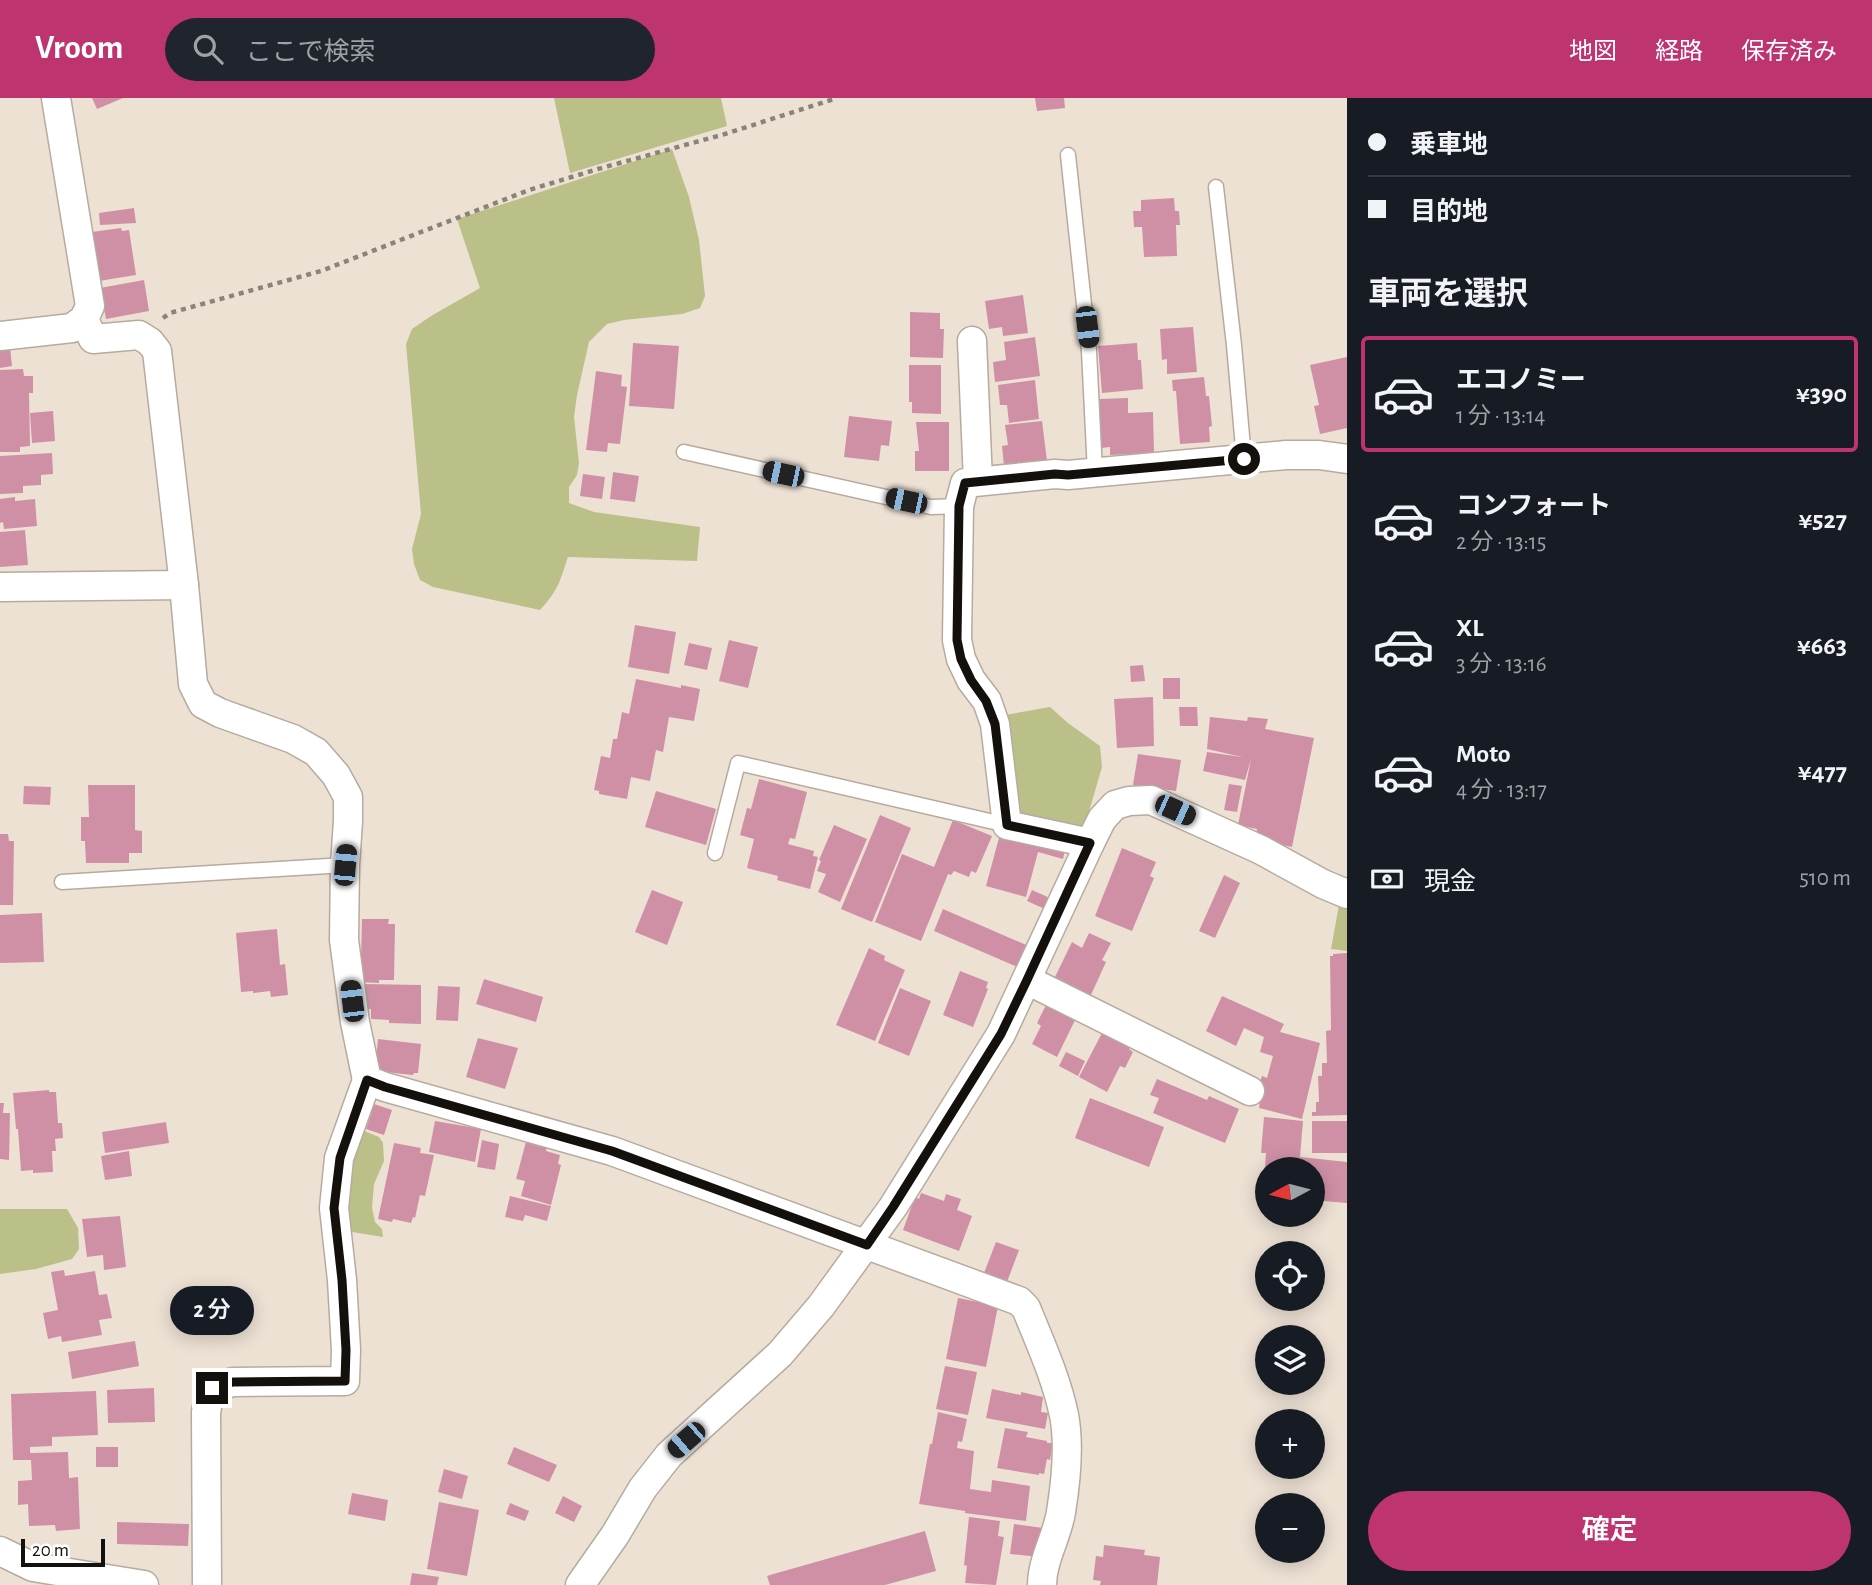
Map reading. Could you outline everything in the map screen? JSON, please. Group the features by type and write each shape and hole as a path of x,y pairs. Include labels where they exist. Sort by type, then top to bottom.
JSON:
{"street":[{"path":"0,336 72,328 84,319 90,306 56,98"},
{"path":"84,319 93,339 139,335 157,351 193,684 203,704 220,713 293,739 316,752 336,775 348,797 344,940 355,1022 367,1080 340,1158 334,1208 342,1280 345,1381 233,1382 212,1388 206,1412 207,1585"},
{"path":"972,341 978,481"},
{"path":"1090,843 1007,825 995,724 986,701 971,680 961,659 957,640 959,506 965,483 1244,459 1319,455 1347,459"},
{"path":"0,587 184,585"},
{"path":"580,1585 615,1535 643,1488 669,1455 780,1354 821,1306 867,1245 1001,1034 1090,843 1102,819 1115,805 1150,800 1261,850 1347,894"},
{"path":"1027,980 1250,1091"},
{"path":"367,1080 612,1151 1019,1301 1026,1308 1051,1369 1065,1417 1065,1485 1060,1521 1042,1573 1042,1585"},
{"path":"0,1551 33,1567 144,1585"}],"lane":[{"path":"1068,155 1089,351 1095,472"},
{"path":"1216,187 1244,459"},
{"path":"684,452 931,507 959,506"},
{"path":"715,853 738,763 1007,825"},
{"path":"62,882 345,865"}],"path":[{"path":"139,335 170,313 321,271 529,190 725,134 837,98"}],"green space":[{"path":"554,98 721,98 727,126 570,173"},
{"path":"672,149 689,197 699,240 705,296 700,308 682,314 607,324 589,342 574,417 579,463 577,475 569,487 569,503 594,512 700,527 697,561 568,557 558,585 540,610 433,587 420,580 412,549 421,514 406,344 412,329 480,288 457,219"},
{"path":"1050,707 1100,746 1102,767 1083,832 1013,819 999,716"},
{"path":"1339,905 1347,907 1347,951 1331,949"},
{"path":"357,1128 379,1137 383,1143 384,1161 374,1184 372,1208 375,1222 382,1229 383,1237 346,1231 344,1195"},
{"path":"0,1209 67,1209 78,1228 79,1249 72,1259 36,1269 0,1274"}],"building":[{"path":"92,98 123,98 97,109"},
{"path":"1035,98 1064,98 1065,108 1037,111"},
{"path":"1174,198 1180,225 1176,225 1177,256 1144,257 1142,227 1134,227 1133,211 1141,211 1141,200"},
{"path":"134,208 136,223 100,225 99,213"},
{"path":"121,228 122,231 129,230 136,275 99,281 92,232"},
{"path":"144,280 149,311 106,319 100,288"},
{"path":"1023,295 1028,333 1003,336 1002,327 989,329 985,301"},
{"path":"910,312 940,313 940,329 944,329 943,358 910,357"},
{"path":"1193,327 1197,372 1167,374 1167,359 1162,360 1160,329"},
{"path":"1035,337 1040,376 995,382 993,362 1006,360 1004,342"},
{"path":"633,343 679,346 674,409 629,406"},
{"path":"1137,343 1143,389 1102,393 1098,346"},
{"path":"0,347 10,347 12,366 0,368"},
{"path":"1347,357 1347,428 1320,434 1314,406 1319,405 1310,365"},
{"path":"909,365 941,365 941,414 912,413 912,402 909,402"},
{"path":"23,369 24,376 33,376 33,393 29,393 30,446 20,447 20,452 0,452 0,370"},
{"path":"596,371 622,375 621,386 627,387 620,444 608,443 607,452 586,450"},
{"path":"1204,377 1212,426 1209,427 1210,442 1180,444 1176,391 1173,391 1172,380"},
{"path":"1035,380 1039,419 1009,423 1007,405 1000,405 998,385"},
{"path":"1128,398 1128,413 1153,412 1154,453 1110,455 1110,447 1101,448 1099,399"},
{"path":"53,411 55,441 32,443 30,413"},
{"path":"849,416 892,421 889,446 881,445 879,461 844,457"},
{"path":"1042,421 1047,461 1004,466 1002,446 1008,445 1005,425"},
{"path":"916,422 949,422 949,471 915,471 915,451 919,451"},
{"path":"52,453 53,474 41,475 41,485 23,486 23,493 0,494 0,456"},
{"path":"613,472 639,476 635,502 610,499"},
{"path":"583,474 605,477 602,499 580,496"},
{"path":"15,497 15,501 35,499 37,526 4,529 3,522 0,523 0,499"},
{"path":"25,530 28,565 0,567 0,532"},
{"path":"635,625 676,632 669,674 628,667"},
{"path":"729,640 758,647 748,688 719,681"},
{"path":"689,643 712,648 707,670 684,665"},
{"path":"1143,665 1145,681 1131,682 1130,666"},
{"path":"1163,678 1180,678 1180,699 1163,699"},
{"path":"636,679 700,689 694,721 669,717 663,752 656,750 650,781 631,777 627,799 599,794 599,791 594,790 601,756 610,758 622,712 629,714"},
{"path":"1153,697 1154,746 1117,748 1114,699"},
{"path":"1179,707 1197,707 1198,726 1180,726"},
{"path":"1210,717 1247,721 1248,717 1268,719 1265,729 1314,738 1292,847 1255,840 1257,829 1238,825 1251,759 1245,780 1203,771 1207,752 1242,757 1207,749"},
{"path":"1138,754 1181,760 1176,791 1133,785"},
{"path":"759,779 807,792 795,839 790,838 788,844 814,851 813,856 818,857 810,889 777,880 778,876 747,868 754,839 740,835"},
{"path":"1229,784 1242,786 1237,812 1224,810"},
{"path":"88,785 135,785 135,830 142,831 142,853 129,853 129,863 86,863 85,841 81,841 81,817 89,817"},
{"path":"24,786 51,787 50,805 23,804"},
{"path":"656,791 716,809 706,845 645,827"},
{"path":"880,815 911,828 872,922 841,909"},
{"path":"953,820 992,836 976,873 971,871 969,877 954,871 951,875 948,874 921,941 875,922 902,854 934,867"},
{"path":"834,825 867,839 840,902 818,892 826,874 817,871 821,861 819,860"},
{"path":"0,834 8,834 9,841 14,841 13,905 0,905"},
{"path":"1000,834 1066,846 1063,859 1038,852 1026,897 986,886"},
{"path":"1122,848 1156,862 1150,876 1154,878 1132,931 1095,916"},
{"path":"1224,875 1240,883 1215,938 1199,931"},
{"path":"652,890 683,902 667,945 635,932"},
{"path":"1032,890 1052,899 1047,910 1027,901"},
{"path":"943,909 1031,947 1022,969 934,931"},
{"path":"42,913 44,962 0,963 0,915"},
{"path":"362,919 389,919 388,924 395,924 394,980 379,980 379,983 357,982 357,960 361,960"},
{"path":"277,929 280,965 285,964 288,995 271,997 270,991 241,992 236,933"},
{"path":"1089,933 1111,943 1102,960 1106,962 1090,997 1054,979 1072,942 1082,948"},
{"path":"869,948 885,956 884,960 905,970 875,1041 836,1025"},
{"path":"1347,953 1347,1115 1312,1116 1312,1112 1316,1112 1316,1102 1319,1102 1318,1076 1322,1076 1322,1063 1327,1063 1326,1031 1331,1030 1330,956"},
{"path":"960,971 988,982 988,989 973,1027 943,1015"},
{"path":"484,979 543,997 536,1022 476,1004"},
{"path":"363,984 421,985 421,1024 389,1023 389,1020 371,1019 371,1009 362,1009"},
{"path":"438,986 460,987 458,1021 436,1020"},
{"path":"900,988 931,1001 909,1056 878,1043"},
{"path":"1222,996 1284,1024 1280,1032 1320,1043 1302,1119 1259,1108 1260,1101 1254,1099 1262,1076 1267,1078 1273,1056 1260,1052 1264,1037 1244,1028 1236,1046 1206,1031"},
{"path":"1048,1001 1077,1016 1057,1057 1032,1044 1041,1026 1037,1023"},
{"path":"1107,1032 1131,1044 1129,1049 1133,1052 1125,1068 1120,1066 1107,1092 1079,1077 1102,1033 1105,1035"},
{"path":"478,1038 518,1048 505,1089 466,1077"},
{"path":"378,1039 421,1044 418,1073 413,1075 375,1071"},
{"path":"1066,1052 1085,1061 1078,1076 1059,1066"},
{"path":"1157,1079 1207,1100 1209,1096 1239,1109 1225,1143 1153,1113 1159,1098 1150,1095"},
{"path":"49,1090 56,1092 58,1123 62,1123 63,1138 55,1139 56,1151 52,1151 53,1172 21,1171 13,1093"},
{"path":"1090,1098 1164,1127 1149,1167 1075,1138"},
{"path":"0,1103 4,1103 3,1113 10,1113 9,1160 0,1159"},
{"path":"374,1104 392,1110 384,1135 366,1129"},
{"path":"1264,1117 1303,1121 1300,1157 1266,1157 1266,1153 1261,1153"},
{"path":"435,1121 481,1129 475,1162 429,1152"},
{"path":"1312,1121 1347,1121 1347,1153 1312,1153"},
{"path":"166,1122 169,1143 105,1153 102,1132"},
{"path":"527,1138 548,1144 546,1151 560,1155 558,1164 561,1165 551,1205 521,1196 525,1181 516,1179"},
{"path":"482,1140 499,1144 495,1170 477,1167"},
{"path":"394,1143 421,1148 420,1153 434,1155 425,1196 420,1195 415,1218 413,1217 411,1223 378,1219"},
{"path":"129,1151 132,1176 105,1180 101,1156"},
{"path":"1325,1160 1347,1162 1347,1203 1325,1201"},
{"path":"921,1193 944,1201 946,1194 961,1199 957,1210 972,1216 959,1251 903,1230 915,1197 919,1199"},
{"path":"510,1196 551,1206 547,1221 525,1215 523,1221 505,1217"},
{"path":"120,1216 126,1267 104,1270 103,1255 87,1257 82,1219"},
{"path":"996,1242 1019,1250 1007,1282 984,1273"},
{"path":"64,1270 65,1276 95,1271 99,1295 107,1294 112,1318 99,1320 102,1335 62,1342 61,1336 48,1339 43,1313 58,1310 51,1272"},
{"path":"958,1298 998,1306 986,1367 946,1359"},
{"path":"135,1341 139,1366 72,1379 68,1352"},
{"path":"945,1366 977,1372 968,1415 936,1409"},
{"path":"154,1388 155,1422 108,1423 107,1390"},
{"path":"992,1389 1043,1397 1041,1412 1048,1413 1045,1429 986,1418"},
{"path":"96,1391 98,1435 52,1437 52,1446 30,1447 30,1453 68,1452 69,1478 78,1477 80,1529 56,1531 55,1525 29,1526 28,1504 18,1505 18,1481 32,1480 31,1460 13,1460 11,1394"},
{"path":"938,1412 967,1419 962,1442 958,1441 957,1448 974,1451 970,1489 991,1492 992,1480 1030,1486 1026,1521 919,1504"},
{"path":"1005,1428 1028,1432 1026,1437 1053,1443 1044,1474 997,1468"},
{"path":"96,1447 118,1447 118,1467 96,1467"},
{"path":"514,1447 557,1465 549,1482 507,1464"},
{"path":"444,1469 468,1476 462,1499 438,1492"},
{"path":"352,1493 388,1500 385,1521 348,1514"},
{"path":"563,1496 582,1506 574,1522 555,1513"},
{"path":"439,1502 479,1510 467,1576 427,1569"},
{"path":"510,1503 529,1511 525,1521 506,1514"},
{"path":"969,1517 1000,1521 998,1536 1004,1537 996,1585 965,1583"},
{"path":"117,1522 189,1524 188,1546 117,1544"},
{"path":"1014,1524 1043,1528 1039,1557 1010,1554"},
{"path":"925,1531 936,1571 885,1585 770,1585 767,1576 770,1575"},
{"path":"1104,1545 1145,1550 1144,1555 1160,1557 1157,1585 1100,1585 1101,1581 1093,1580 1096,1556 1103,1557"},
{"path":"412,1573 439,1577 437,1585 410,1585"}],"route":[{"path":"212,1388 233,1382 345,1381 342,1280 334,1208 340,1158 367,1080 612,1151 867,1245 1001,1034 1090,843 1007,825 995,724 986,701 971,680 961,659 957,640 959,506 965,483 1244,459"}]}
